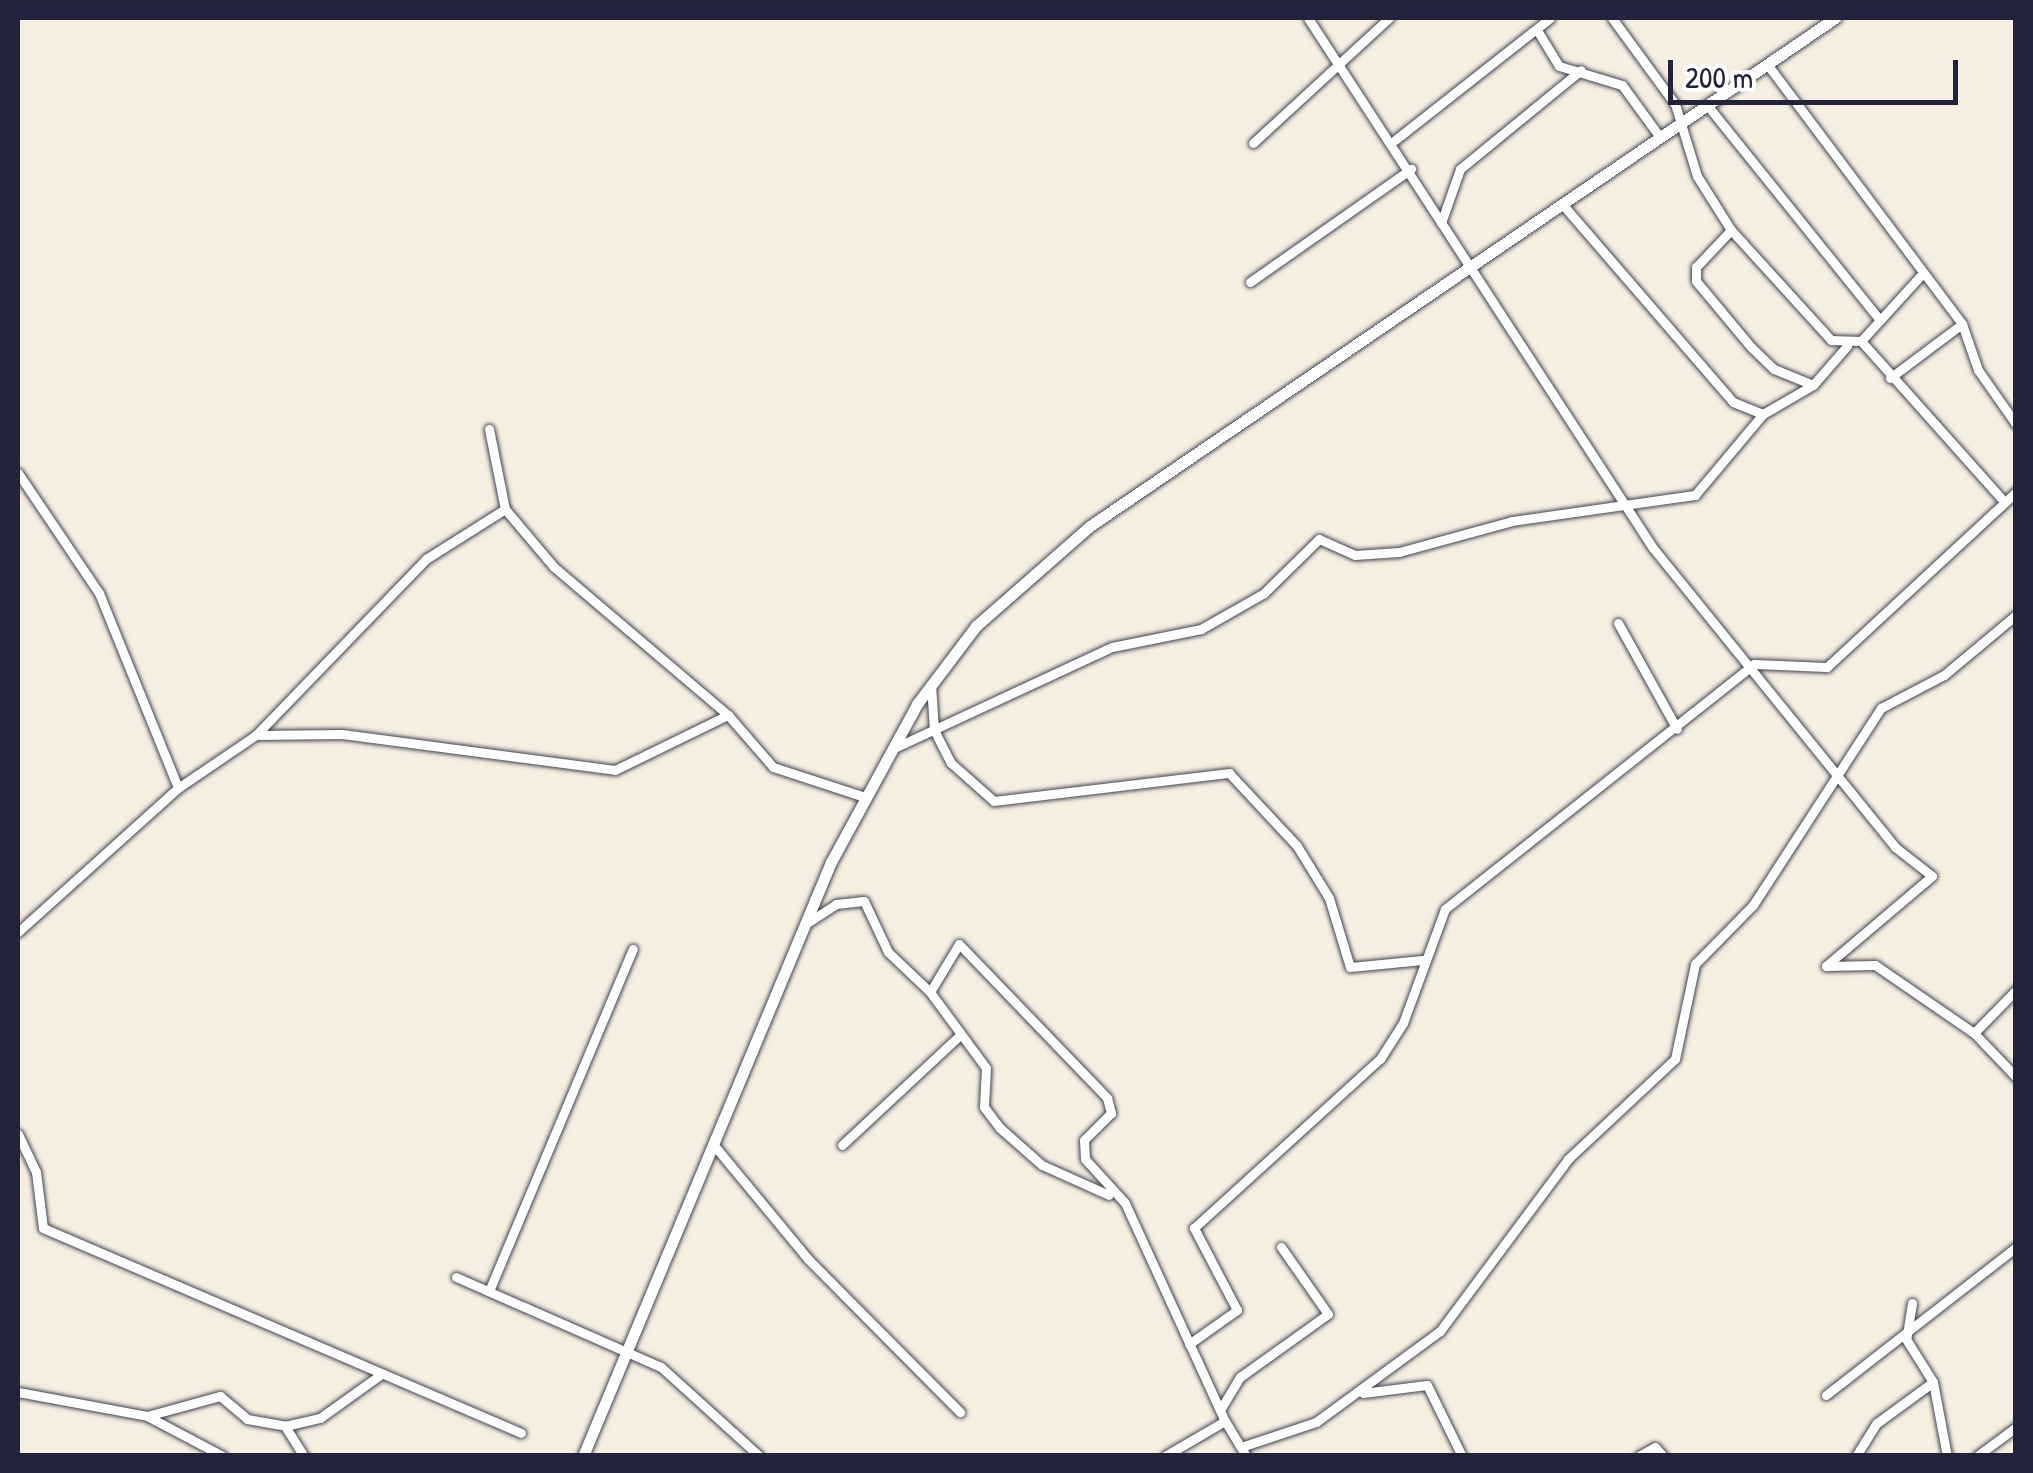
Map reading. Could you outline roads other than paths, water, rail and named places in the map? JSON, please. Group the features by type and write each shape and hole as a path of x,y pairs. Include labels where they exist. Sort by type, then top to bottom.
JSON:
{"street":[{"path":"1308,18 1396,140 1466,269 1628,500 1653,548 1754,664 1895,847 1932,876 1826,966 1876,966 1974,1033 2016,1077"},
{"path":"1254,142 1343,67 1389,18"},
{"path":"1396,140 1550,18"},
{"path":"1612,18 1676,104 1678,124 1731,230 1820,330 1846,346"},
{"path":"583,1456 805,925 889,750 931,684 1049,556 1563,206 1767,64 1815,23 1835,18"},
{"path":"1537,30 1559,66 1622,85 1660,136"},
{"path":"1767,64 1962,324 1978,370 2016,424"},
{"path":"1441,223 1460,168 1581,70"},
{"path":"1707,105 1878,318"},
{"path":"1250,282 1411,169"},
{"path":"1563,206 1708,377 1763,414"},
{"path":"1731,230 1696,267 1696,282 1774,369 1813,385"},
{"path":"889,750 1112,647 1200,629 1264,593 1318,540 1355,555 1398,552 1628,500 1695,496 1763,414 1813,385 1846,346 1862,342 1878,318 1923,274"},
{"path":"1890,378 1962,324"},
{"path":"1862,342 1890,378 2002,498"},
{"path":"488,429 506,509 554,567 728,715 773,767 865,797"},
{"path":"18,474 99,593 178,788"},
{"path":"1189,1344 1237,1310 1194,1228 1380,1058 1445,909 1484,869 1677,729 1754,664 1827,668 2002,498 2016,492"},
{"path":"18,932 178,788 256,735 426,559 506,509"},
{"path":"930,992 955,942 1012,991 1114,1106 1084,1140 1085,1159 1125,1203 1224,1421 1243,1451 1316,1422 1360,1394 1440,1331 1568,1160 1675,1059 1695,964 1753,906 1881,708 1944,675 2016,614"},
{"path":"1618,623 1677,729"},
{"path":"931,684 934,730 951,763 994,801 1229,773 1297,846 1329,898 1350,968 1423,960"},
{"path":"256,735 342,734 615,770 728,715"},
{"path":"805,925 836,904 864,902 888,952 930,992 986,1068 984,1108 1000,1128 1042,1166 1125,1203"},
{"path":"489,1291 633,949"},
{"path":"1974,1033 2016,990"},
{"path":"842,1145 960,1035"},
{"path":"18,1134 36,1172 43,1228 521,1434"},
{"path":"714,1144 808,1259 960,1412"},
{"path":"1220,1410 1240,1377 1328,1314 1282,1247"},
{"path":"1826,1395 1906,1340 2016,1247"},
{"path":"456,1277 662,1367 758,1456"},
{"path":"1912,1303 1906,1340 1933,1382 1947,1456"},
{"path":"147,1416 220,1396 247,1420 284,1426 320,1418 380,1375"},
{"path":"1856,1456 1876,1422 1933,1382"},
{"path":"1360,1394 1427,1385 1462,1456"},
{"path":"18,1392 147,1416 223,1456"},
{"path":"1165,1456 1224,1421"},
{"path":"284,1426 304,1456"},
{"path":"1978,1456 2016,1427"},
{"path":"1639,1456 1655,1448 1663,1456"}]}
